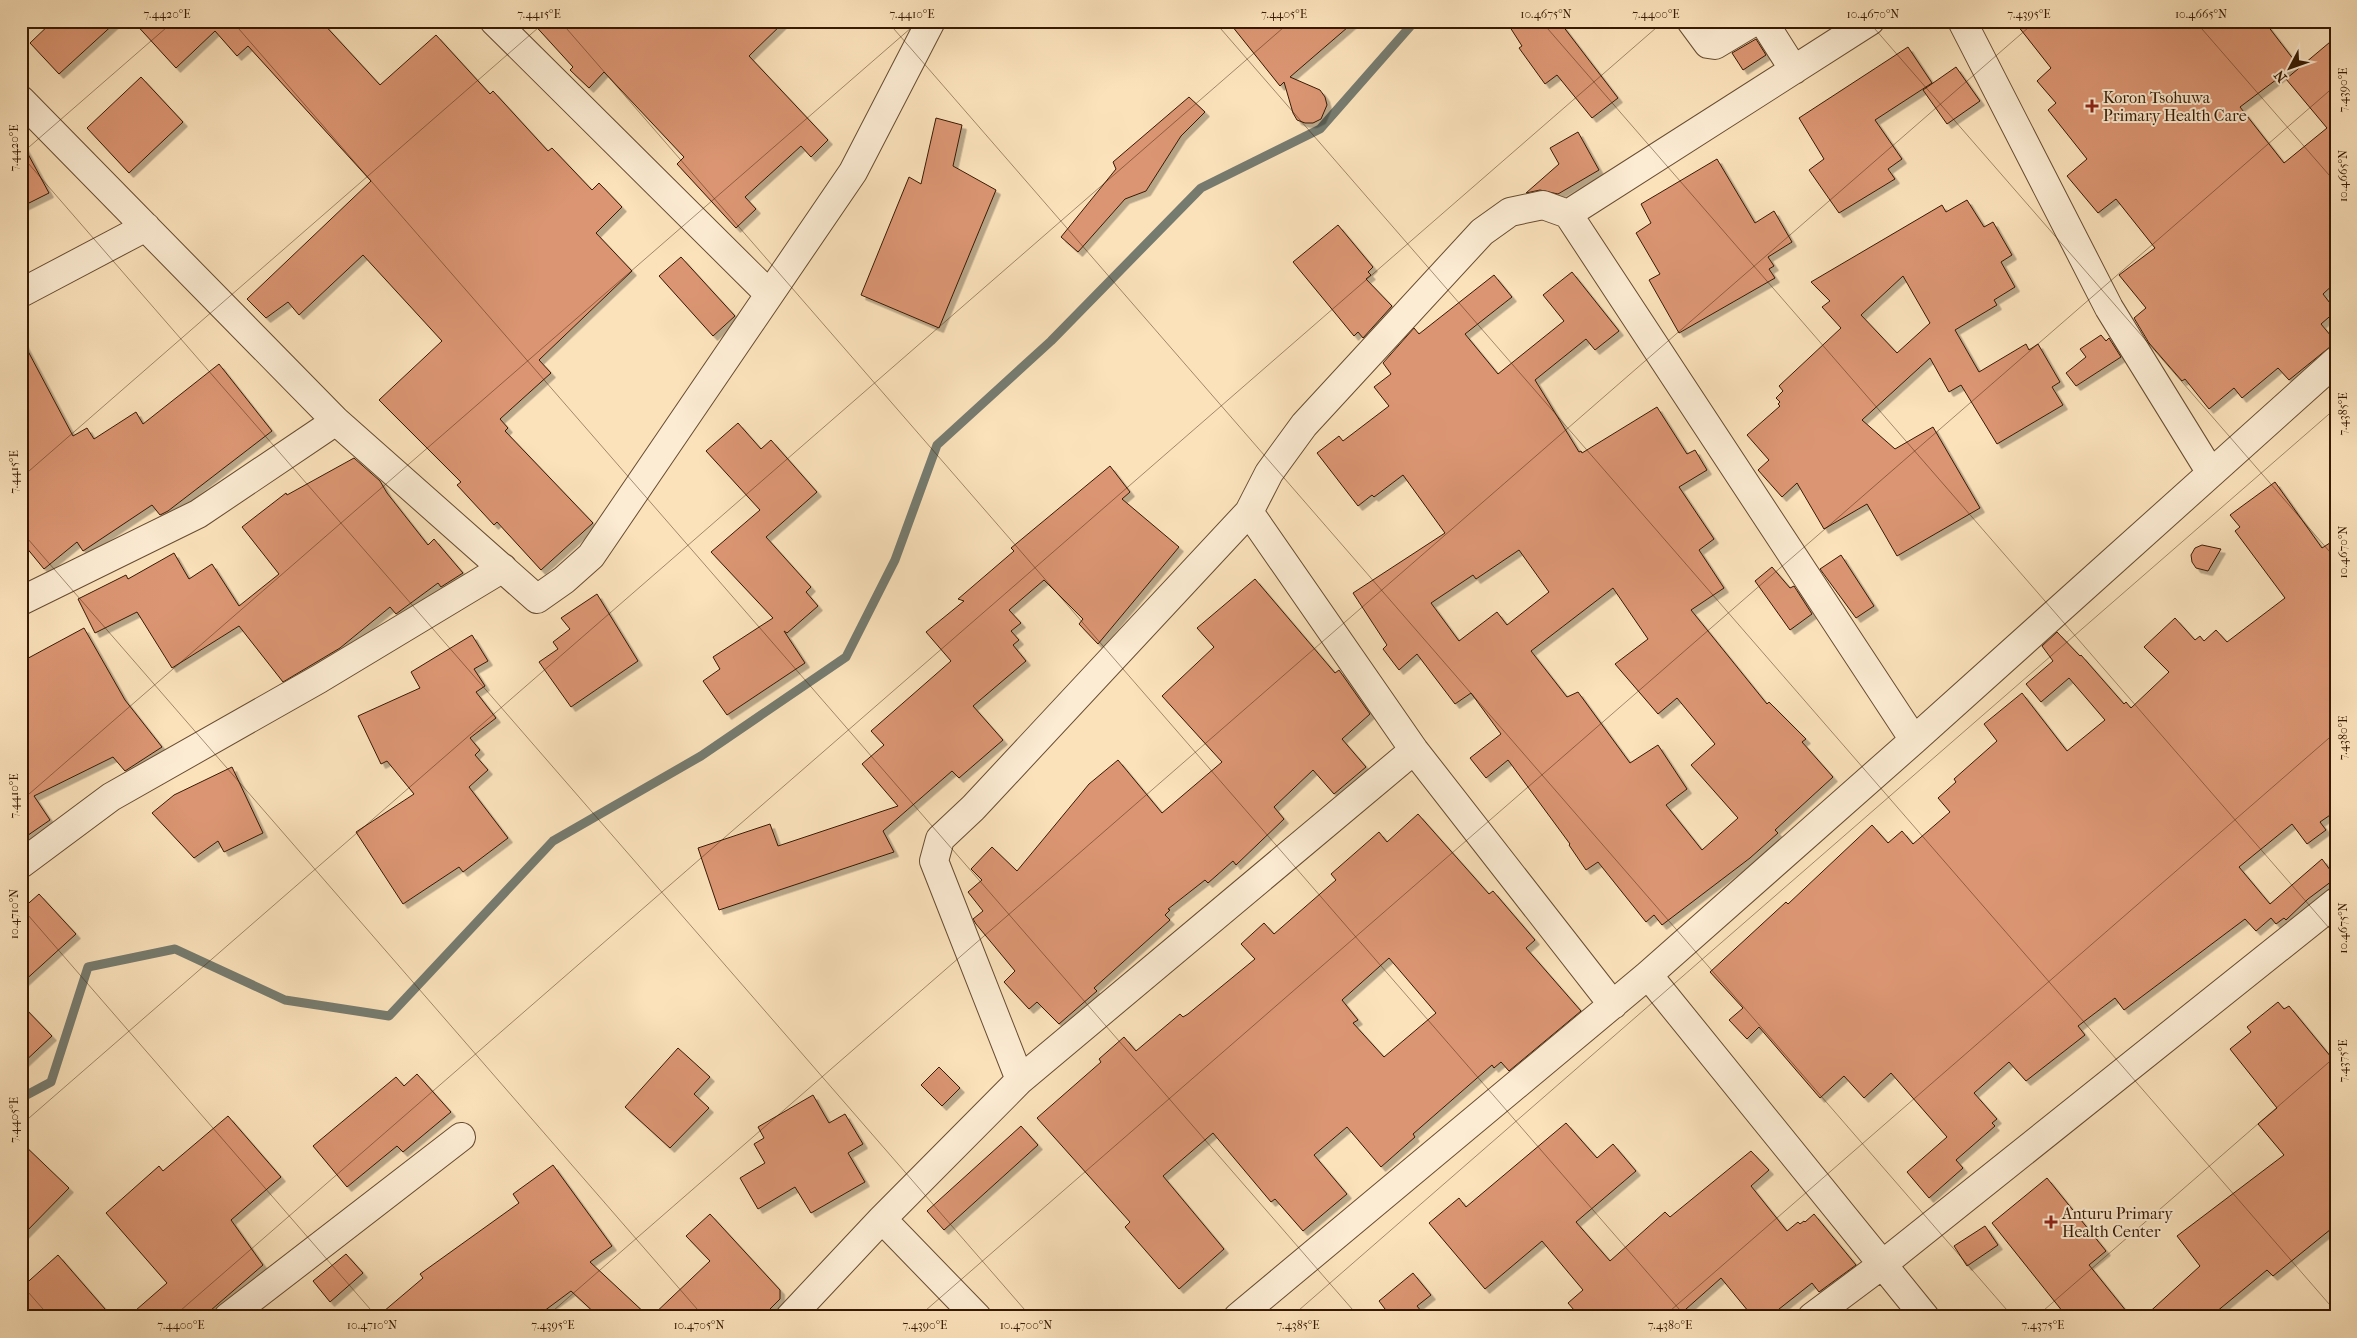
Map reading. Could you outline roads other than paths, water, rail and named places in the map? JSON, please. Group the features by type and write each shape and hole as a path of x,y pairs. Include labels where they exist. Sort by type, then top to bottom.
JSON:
{"street":[{"path":"494,21 769,294"},
{"path":"21,100 336,421 537,599 564,580 591,556 853,172 931,21"},
{"path":"1691,21 1708,44 1715,45 1755,21"},
{"path":"1763,21 1794,70"},
{"path":"1568,214 1870,21"},
{"path":"1962,21 2109,308 2211,473"},
{"path":"1020,1080 934,861 940,839 979,801 1249,512 1269,473 1304,425 1482,232 1510,212 1543,205 1568,214 1914,740"},
{"path":"21,293 146,227"},
{"path":"1238,1317 1648,975 1914,740 2336,361"},
{"path":"21,602 198,514 336,421"},
{"path":"1249,512 1414,750 1612,1005"},
{"path":"21,864 111,797 319,679 502,568"},
{"path":"790,1317 882,1219 1020,1080 1414,750"},
{"path":"1812,1317 1883,1264 2336,902"},
{"path":"1648,975 1925,1317"},
{"path":"228,1317 461,1137"},
{"path":"882,1219 977,1317"}],"waterway":[{"path":"21,1098 51,1082 88,967 175,949 285,1000 389,1016 553,841 701,756 846,657 895,560 937,445 1051,341 1201,188 1320,129 1415,21"}],"place":[{"name":"Koron Tsohuwa Primary Health Care","path":"2092,106"},
{"name":"Anturu Primary Health Center","path":"2051,1222"}]}
